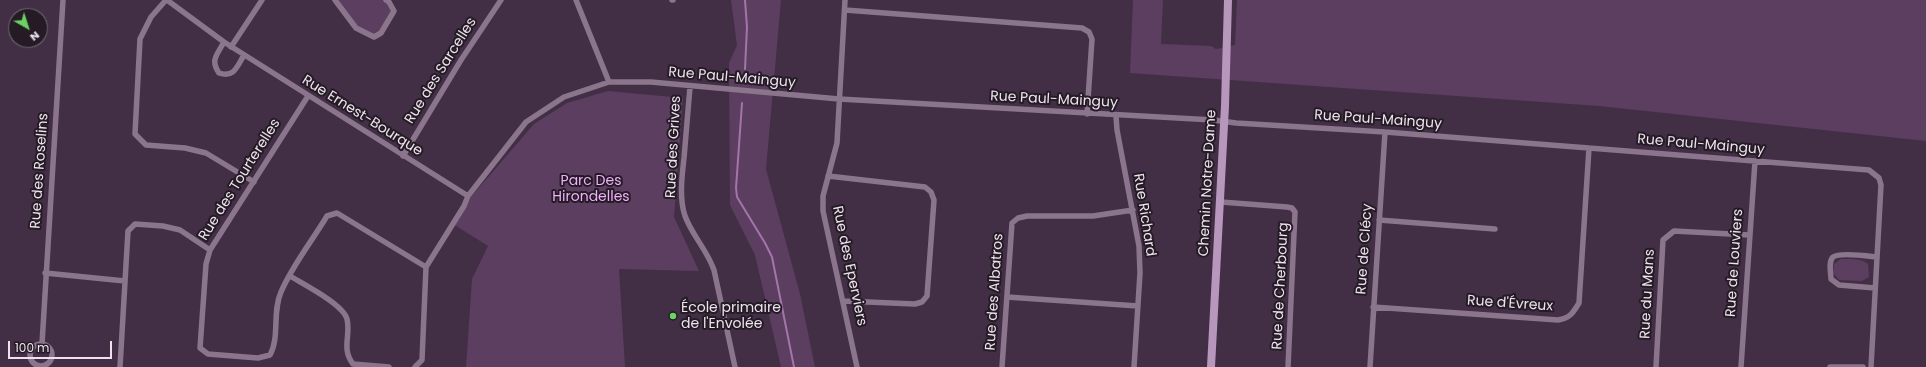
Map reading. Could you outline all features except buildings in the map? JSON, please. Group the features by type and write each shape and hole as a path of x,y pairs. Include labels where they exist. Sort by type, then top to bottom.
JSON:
{"street":[{"name":"Rue des Roselins","path":"42,344 63,0"},
{"path":"166,0 151,18 140,39 135,134 146,145 185,148 206,153 254,182"},
{"name":"Rue Ernest-Bourque","path":"166,0 231,47 468,196"},
{"path":"231,47 262,0"},
{"path":"335,0 356,28 374,37 381,33 394,11 390,2 386,0"},
{"name":"Rue des Sarcelles","path":"403,156 461,60 501,0"},
{"path":"576,0 609,82"},
{"name":"Rue des Eperviers","path":"845,0 838,99 837,143 823,196 823,211 844,301 857,367"},
{"name":"Chemin Notre-Dame","path":"1211,367 1221,202 1228,0"},
{"path":"845,10 1082,28 1090,32 1092,39 1087,114"},
{"path":"224,42 214,60 214,65 219,73 227,76 233,73 244,55"},
{"name":"Rue Paul-Mainguy","path":"415,367 422,360 426,267 464,206 468,196 526,122 564,97 609,82 650,82 690,87 838,99 1385,132 1869,170 1879,178 1880,185 1877,257"},
{"name":"Rue des Grives","path":"690,87 682,183 682,203 685,215 692,231 710,258 714,270 735,367"},
{"name":"Rue des Tourterelles","path":"308,96 210,250 206,264 200,348 208,354 258,358 270,355 274,342 276,310 280,293 327,216 337,213 426,267"},
{"name":"Rue Richard","path":"1116,116 1117,130 1140,246 1140,273 1134,367"},
{"name":"Rue de Clécy","path":"1370,367 1385,132"},
{"name":"Rue d'Évreux","path":"1373,307 1558,320 1573,314 1578,303 1588,148"},
{"name":"Rue de Louviers","path":"1741,367 1755,161"},
{"path":"828,176 925,187 931,192 934,200 927,296 922,302 915,304 844,301"},
{"name":"Rue de Cherbourg","path":"1221,202 1287,207 1292,208 1295,212 1288,367"},
{"name":"Rue des Albatros","path":"1002,367 1012,223 1018,218 1093,216 1133,210"},
{"path":"1379,220 1495,229"},
{"path":"120,367 128,231 135,224 163,226 180,230 210,250"},
{"name":"Rue du Mans","path":"1656,367 1663,240 1674,231 1749,235"},
{"path":"1871,367 1877,257 1838,255 1833,258 1831,263 1831,279 1834,282 1839,285 1875,288"},
{"path":"46,273 125,281"},
{"path":"290,276 340,308 347,319 346,356 353,364 389,367"},
{"path":"1007,297 1138,306"},
{"path":"1830,367 1863,367"}],"green space":[{"path":"335,0 386,0 394,11 381,33 374,37 356,28"},
{"path":"731,0 781,0 766,169 800,294 815,367 781,367 755,255 730,205 729,63 737,45"},
{"path":"1133,0 1163,0 1161,44 1211,46 1216,49 1235,45 1237,0 1926,0 1926,141 1599,106 1130,73"},
{"name":"Parc Des Hirondelles","path":"608,91 683,98 674,217 699,271 619,269 625,367 466,367 472,279 488,246 453,224 471,197 534,124 567,103"},
{"path":"1841,259 1852,259 1865,262 1868,264 1869,277 1862,281 1839,280 1833,273 1834,264"}],"waterway":[{"path":"745,0 747,27 745,69"},
{"path":"742,103 736,188 737,197 772,257 794,367"}],"place":[{"name":"École primaire de l'Envolée","path":"673,316"}]}
